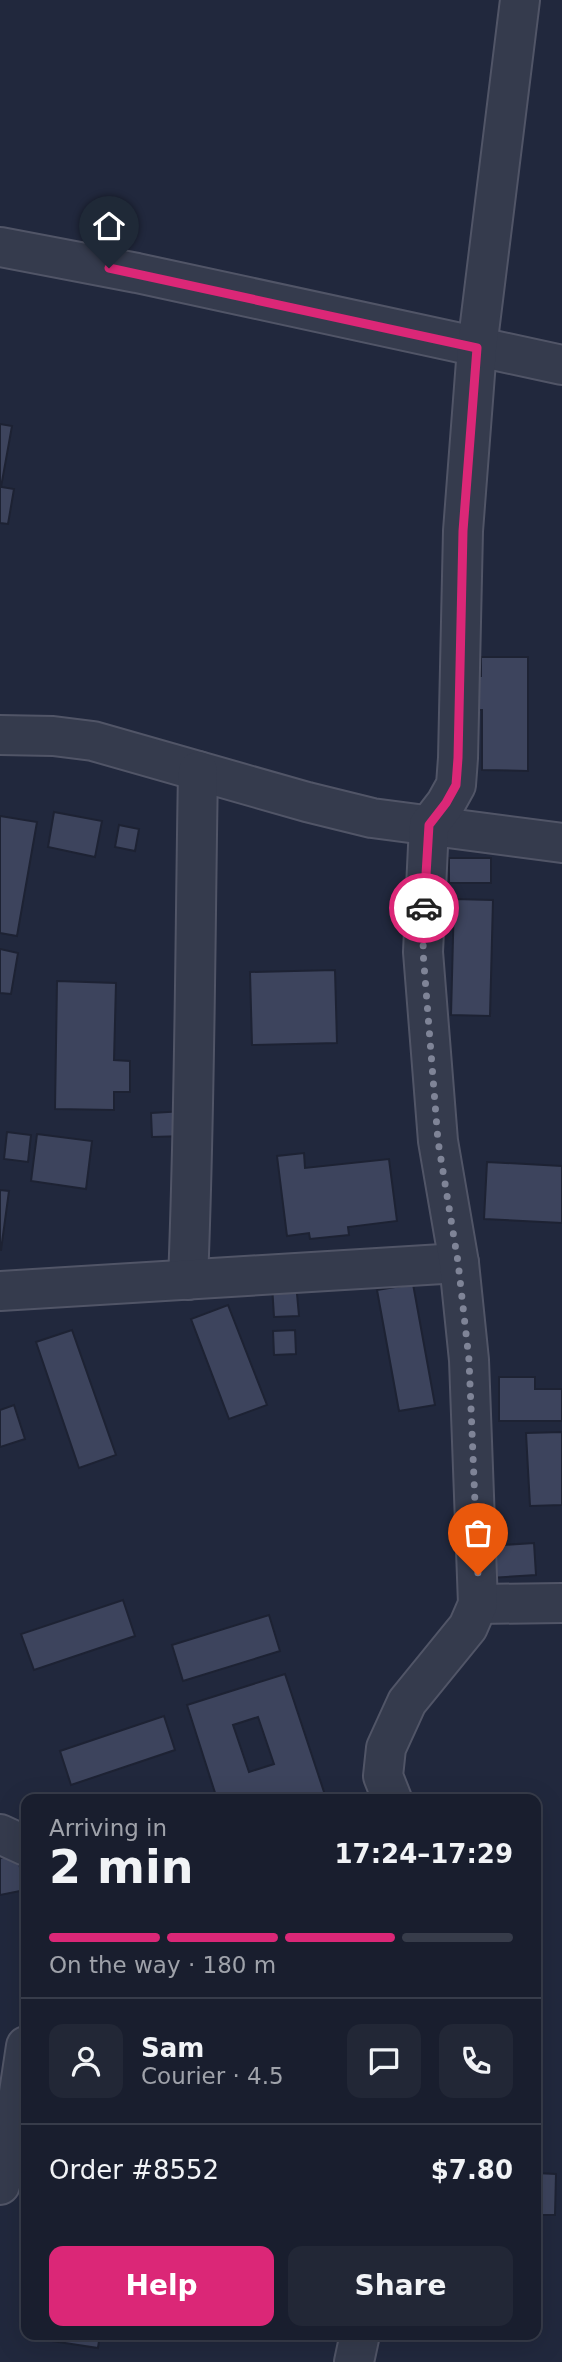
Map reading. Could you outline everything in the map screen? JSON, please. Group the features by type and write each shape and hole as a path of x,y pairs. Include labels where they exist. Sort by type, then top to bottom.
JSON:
{"street":[{"path":"390,1794 383,1776 386,1748 407,1702 468,1627 478,1604 469,1360 458,1262 438,1141 423,952 429,825 456,785 463,531 477,348 520,0"},
{"path":"0,247 136,273 562,365"},
{"path":"0,735 53,736 93,741 306,802 372,818 562,843"},
{"path":"188,1280 194,1117 198,771"},
{"path":"0,1291 458,1262"},
{"path":"478,1604 562,1603"},
{"path":"0,1834 21,1844"},
{"path":"0,2185 10,2146 21,2077"},
{"path":"354,2362 359,2340"}],"building":[{"path":"0,424 12,426 1,487 14,489 8,524 0,523"},
{"path":"481,657 528,657 528,771 482,770 482,710 470,710 470,676 481,676"},
{"path":"54,812 102,821 95,857 48,847"},
{"path":"0,816 37,822 17,936 0,933"},
{"path":"119,825 139,829 135,851 115,847"},
{"path":"449,858 491,858 491,883 449,883"},
{"path":"454,899 493,900 490,1016 451,1015"},
{"path":"0,949 18,953 11,994 0,993"},
{"path":"335,970 337,1043 252,1045 250,972"},
{"path":"57,981 116,983 114,1060 130,1061 130,1092 114,1092 114,1110 55,1109"},
{"path":"185,1111 186,1136 152,1137 151,1113"},
{"path":"7,1132 31,1135 28,1162 4,1159"},
{"path":"37,1134 92,1141 86,1189 31,1181"},
{"path":"304,1153 305,1168 389,1159 397,1221 348,1227 349,1235 310,1239 309,1233 287,1236 277,1156"},
{"path":"487,1162 562,1166 562,1223 484,1219"},
{"path":"0,1190 9,1191 1,1250 0,1250"},
{"path":"296,1283 299,1316 274,1317 272,1285"},
{"path":"413,1284 435,1405 399,1411 377,1290"},
{"path":"228,1305 267,1405 229,1419 191,1319"},
{"path":"72,1330 116,1455 79,1468 36,1342"},
{"path":"295,1330 296,1354 274,1355 273,1331"},
{"path":"499,1377 535,1377 535,1389 562,1389 562,1421 499,1421"},
{"path":"14,1405 25,1439 0,1447 0,1410"},
{"path":"562,1432 562,1505 530,1506 526,1433"},
{"path":"534,1543 536,1575 489,1578 486,1546"},
{"path":"123,1600 135,1636 34,1670 21,1634"},
{"path":"269,1615 280,1651 183,1681 172,1645"},
{"path":"285,1674 325,1794 215,1794 187,1705","holes":["258,1717 274,1764 249,1772 233,1725"]},
{"path":"164,1716 175,1750 71,1785 60,1751"},
{"path":"17,1854 21,1891 0,1895 0,1858"},
{"path":"541,2173 556,2174 555,2215 541,2215"},
{"path":"45,2340 99,2340 98,2348"}],"way so far":[{"path":"424,908 423,952 438,1141 458,1262 469,1360 478,1575"}],"route":[{"path":"109,268 477,348 463,531 456,785 429,825 424,908"}]}
